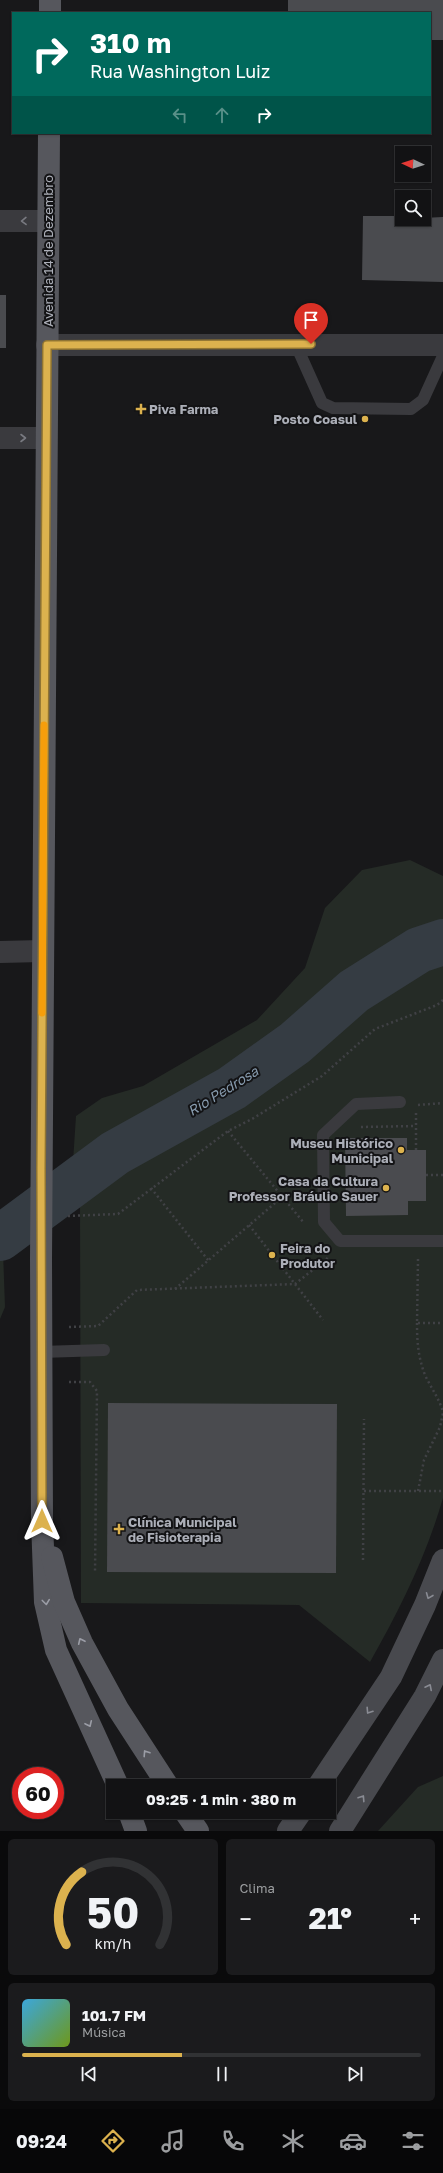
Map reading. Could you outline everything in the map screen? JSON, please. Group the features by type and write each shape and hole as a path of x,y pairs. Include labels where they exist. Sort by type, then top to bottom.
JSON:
{"main road":[{"path":"50,0 50,12"},
{"name":"Avenida 14 de Dezembro","path":"49,134 41,1169 42,1521 45,1602 56,1650 115,1779"},
{"name":"Avenida 14 de Dezembro","path":"42,1521 64,1602 82,1643 118,1708 164,1779"},
{"path":"323,1779 390,1677 425,1605 443,1560"},
{"path":"340,1831 425,1696 443,1660"},
{"path":"132,1819 136,1831"},
{"path":"190,1819 198,1831"},
{"path":"288,1831 296,1819"}],"street":[{"path":"0,222 48,221"},
{"path":"47,345 443,345"},
{"path":"0,438 46,438"},
{"path":"0,952 42,951"}],"lane":[{"path":"296,344 322,403 333,408 411,409 424,400 443,356"},
{"path":"400,1102 356,1104 323,1135 324,1222 340,1241 443,1241"},
{"path":"41,1352 104,1350"}],"path":[{"path":"68,1216 118,1214 228,1131 252,1119 322,1076 375,1029 438,1005 443,1000"},
{"path":"416,1150 416,1107 420,1103 443,1103"},
{"path":"355,1128 416,1126"},
{"path":"228,1131 306,1226"},
{"path":"426,1175 443,1175"},
{"path":"152,1188 208,1260"},
{"path":"175,1289 282,1196"},
{"path":"249,1225 323,1320"},
{"path":"69,1327 98,1326 137,1290 295,1284 331,1255"},
{"path":"418,1255 417,1347 425,1375 439,1399 443,1412 440,1427 424,1460 418,1491"},
{"path":"417,1323 443,1323"},
{"path":"69,1382 90,1382 97,1391 95,1573"},
{"path":"363,1560 364,1419"},
{"path":"363,1491 443,1491"}],"shaded area":[{"path":"410,860 443,876 443,1498 429,1541 420,1562 392,1622 370,1662 299,1605 81,1603 80,1206 72,1177 76,1116 102,1098 143,1086 257,1020 305,968 325,908 362,870"},
{"path":"0,1220 2,1223 5,1307 0,1319"},
{"path":"443,1776 443,1831 378,1831 418,1787"}],"building":[{"path":"288,0 443,0 443,40 431,40 431,12 288,12"},
{"path":"363,216 395,216 395,226 431,226 431,218 443,217 443,282 362,280"},
{"path":"0,295 6,295 6,348 0,348"},
{"name":"Casa da Cultura Professor Bráulio Sauer","path":"345,1138 407,1138 407,1150 426,1150 426,1201 408,1201 408,1215 346,1216"},
{"path":"108,1403 337,1404 336,1573 107,1572"}],"waterway":[{"name":"Rio Pedrosa","path":"0,1238 115,1153 232,1088 295,1043 354,991 419,950 443,942"}],"slow traffic":[{"path":"42,1013 44,725"}],"place":[{"name":"Piva Farma","path":"141,409"},
{"name":"Posto Coasul","path":"365,419"},
{"name":"Museu Histórico Municipal","path":"401,1150"},
{"name":"Casa da Cultura Professor Bráulio Sauer","path":"386,1188"},
{"name":"Feira do Produtor","path":"272,1255"},
{"name":"Clínica Municipal de Fisioterapia","path":"119,1529"}],"route":[{"path":"42,1521 42,904 47,345 311,344"}]}
